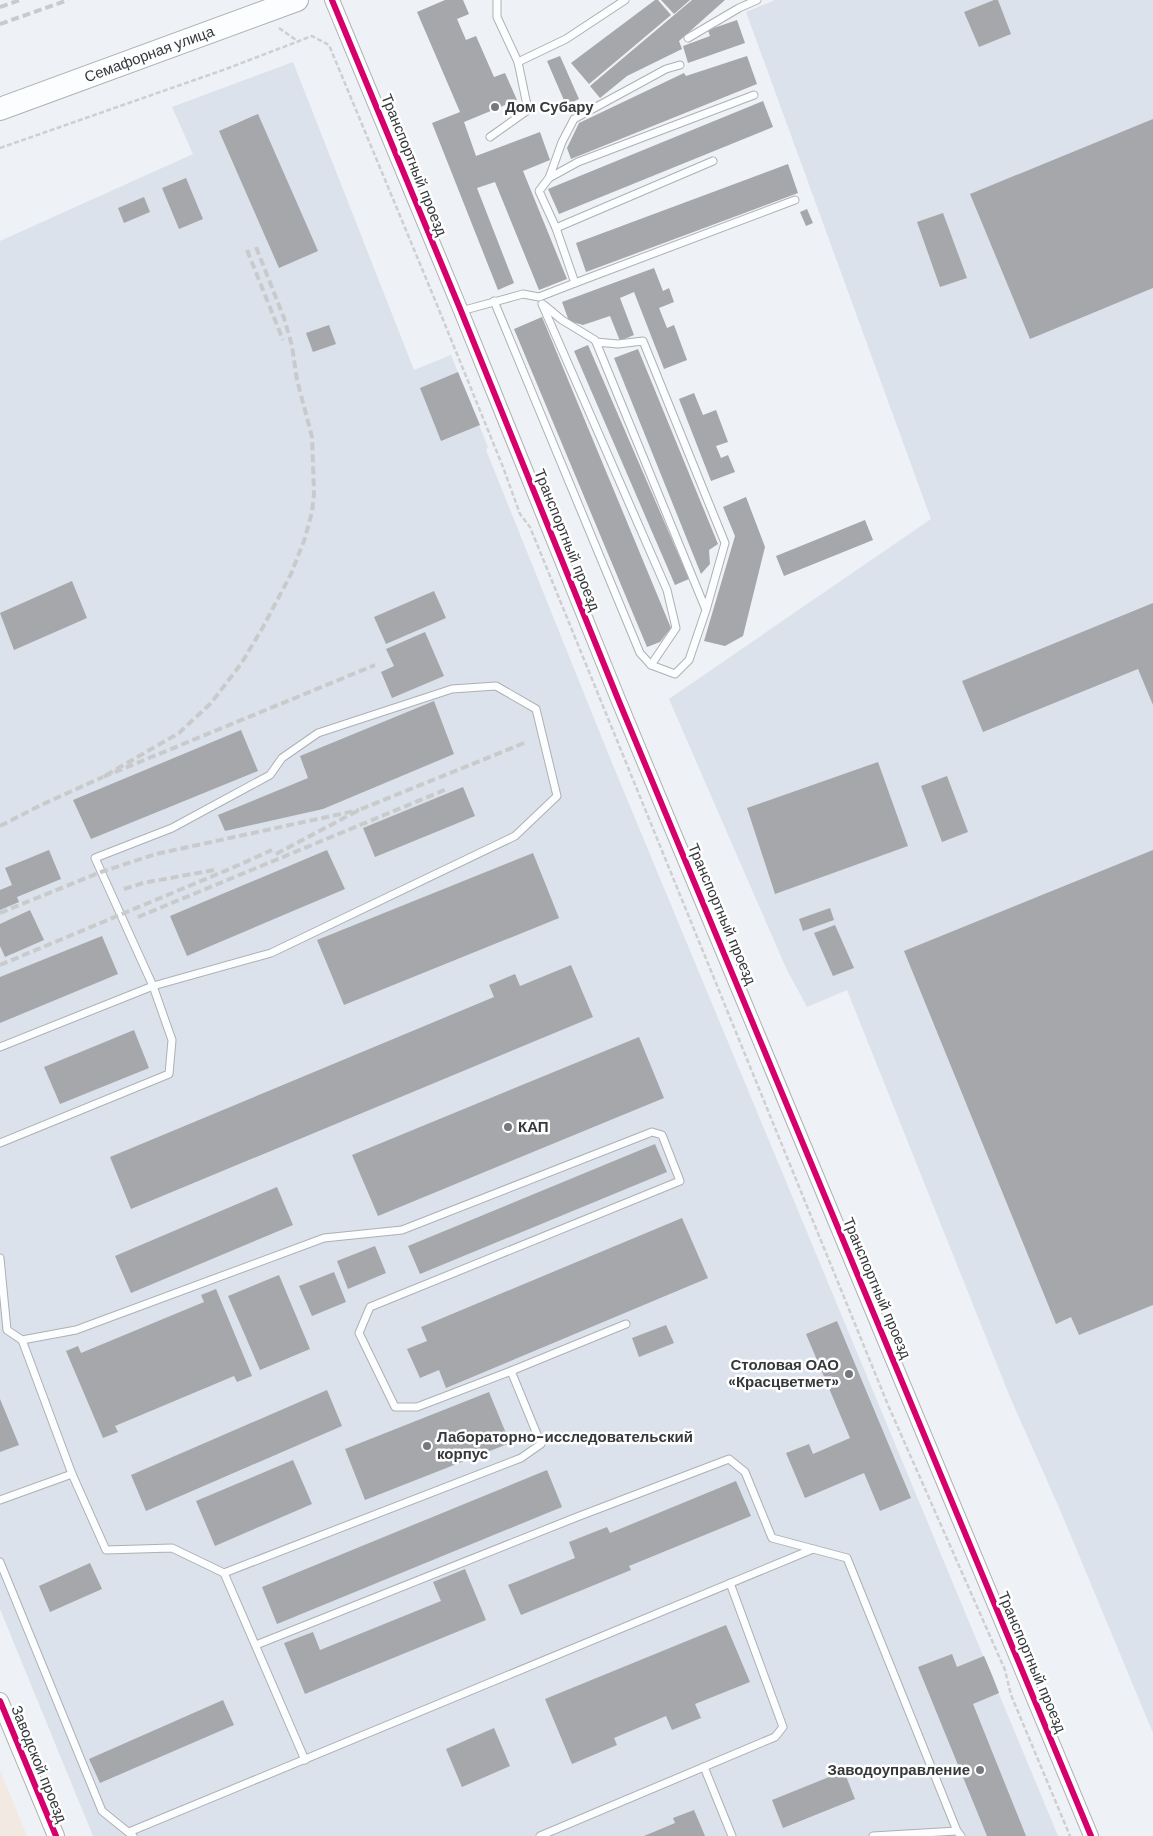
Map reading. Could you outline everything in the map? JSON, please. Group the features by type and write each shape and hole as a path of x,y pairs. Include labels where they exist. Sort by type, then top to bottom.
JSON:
{"highway":[{"name":"Семафорная улица","path":"0,109 297,0"}],"street":[{"name":"Транспортный проезд","path":"332,0 461,311 618,699 1091,1836"},
{"name":"Заводской проезд","path":"0,1700 56,1836"}],"lane":[{"path":"490,137 528,110 518,62 497,17 497,0"},
{"path":"518,62 566,39 625,0"},
{"path":"688,38 756,0"},
{"path":"575,283 556,228 539,191 549,178 562,142 574,119 666,69 680,65"},
{"path":"549,178 578,162 754,95"},
{"path":"556,228 713,162"},
{"path":"540,301 575,283 795,200"},
{"path":"461,311 524,294 540,301 562,320 595,340 706,610"},
{"path":"494,301 640,653 651,665 675,674 689,660 706,610 725,542 643,341 618,344 596,342"},
{"path":"540,301 667,590 676,628 651,665"},
{"path":"0,1047 153,986 271,953 515,836 557,796 536,709 496,686 452,689 318,733 282,758 270,775 172,828 95,858 153,986 172,1040 169,1074 0,1143"},
{"path":"22,1340 76,1330 324,1238 402,1230 652,1132 662,1135 680,1181 370,1307 359,1334 395,1407 417,1407 512,1371 626,1324"},
{"path":"0,1258 7,1330 22,1340 72,1474 106,1550 172,1548 224,1573 305,1760"},
{"path":"224,1573 521,1458 541,1444 512,1371"},
{"path":"256,1645 729,1459 745,1472 772,1538 847,1558 959,1833 873,1836"},
{"path":"0,1500 72,1474"},
{"path":"0,1562 102,1811 131,1834 813,1549"},
{"path":"540,1836 775,1737 783,1727 730,1584"},
{"path":"704,1767 732,1836"}],"path":[{"path":"279,28 299,42"},
{"path":"0,148 312,36 329,45 503,467 520,514 534,536 888,1405 1005,1670 1010,1695 1070,1836"}],"shaded area":[{"path":"775,0 1153,0 1153,1733 1061,1512 1010,1397 847,990 807,1007 786,968 669,699 931,519 746,12"},
{"path":"293,62 414,370 451,355 488,447 486,450 612,763 1058,1836 93,1836 0,1609 0,241 193,154 172,107"},
{"path":"0,1770 27,1836 0,1836"}],"building":[{"path":"445,0 463,0 469,14 457,19 466,40 476,36 494,77 505,73 517,100 464,122 476,156 540,132 550,160 523,171 567,279 539,290 495,182 477,188 514,283 498,290 432,123 460,112 417,12"},
{"path":"655,0 658,0 671,15 589,84 571,63"},
{"path":"661,0 690,0 674,14"},
{"path":"692,0 725,0 679,41 682,49 627,76 600,98 590,86"},
{"path":"998,0 1011,34 979,47 964,12"},
{"path":"737,20 745,43 688,63 683,46 710,36 708,30"},
{"path":"560,56 579,99 566,105 547,61"},
{"path":"747,56 757,84 571,159 567,148 579,123 684,73 686,76"},
{"path":"763,101 773,127 559,214 548,189"},
{"path":"258,114 318,251 279,268 219,131"},
{"path":"1153,119 1153,288 1030,339 970,194"},
{"path":"788,164 798,193 586,272 576,243"},
{"path":"186,178 203,219 179,229 162,188"},
{"path":"144,197 150,212 124,223 118,208"},
{"path":"807,209 813,223 806,226 800,212"},
{"path":"943,213 967,278 940,287 917,222"},
{"path":"654,268 663,291 669,288 674,302 659,308 667,328 674,325 687,360 664,369 634,292 620,298 634,335 620,341 610,316 583,325 569,321 562,302"},
{"path":"542,317 671,628 660,642 647,647 514,329"},
{"path":"329,325 336,344 313,352 306,333"},
{"path":"588,345 689,579 675,585 574,351"},
{"path":"638,349 718,544 709,550 710,564 701,574 614,358"},
{"path":"458,372 480,425 441,441 420,388"},
{"path":"694,393 703,415 716,410 728,442 716,446 721,458 728,455 735,472 711,481 679,399"},
{"path":"746,497 765,547 743,636 725,646 704,641 735,536 723,507"},
{"path":"865,520 873,540 784,576 776,556"},
{"path":"72,581 87,618 14,650 0,613"},
{"path":"434,591 446,618 386,644 374,617"},
{"path":"1153,603 1153,705 1138,669 983,732 962,681"},
{"path":"425,632 444,676 392,698 381,672 394,666 386,649"},
{"path":"434,701 454,754 323,809 225,831 218,815 308,778 300,756"},
{"path":"241,730 258,771 91,839 73,800"},
{"path":"878,762 908,846 775,894 747,808"},
{"path":"947,776 968,832 942,842 921,786"},
{"path":"463,787 475,816 375,857 363,828"},
{"path":"49,850 61,879 17,897 19,902 0,910 0,890 12,885 5,868"},
{"path":"327,850 345,889 187,956 170,916"},
{"path":"1153,850 1153,1305 1079,1335 1071,1317 1056,1324 904,951"},
{"path":"533,853 559,918 344,1005 317,940"},
{"path":"830,908 834,920 803,931 799,919"},
{"path":"30,910 44,940 5,957 0,946 0,924"},
{"path":"835,925 854,968 833,976 814,933"},
{"path":"102,936 118,974 0,1023 0,977"},
{"path":"571,965 593,1017 131,1209 110,1157 494,997 489,985 515,974 520,986"},
{"path":"134,1030 149,1068 60,1104 44,1067"},
{"name":"КАП","path":"639,1037 664,1098 378,1216 352,1155"},
{"path":"655,1144 667,1172 420,1274 408,1246"},
{"path":"277,1187 293,1225 131,1293 115,1256"},
{"path":"682,1218 708,1278 446,1388 439,1370 420,1378 407,1349 427,1341 421,1327"},
{"path":"375,1246 386,1273 348,1289 337,1261"},
{"path":"334,1272 346,1302 312,1316 299,1286"},
{"path":"279,1275 310,1349 260,1370 228,1296"},
{"path":"216,1289 252,1376 237,1382 234,1376 115,1426 118,1432 103,1438 66,1351 78,1346 81,1353 204,1302 201,1295"},
{"path":"837,1321 911,1498 880,1511 864,1473 805,1498 786,1453 809,1444 813,1454 850,1438 806,1334"},
{"path":"666,1325 674,1343 639,1357 632,1338"},
{"path":"327,1390 342,1426 146,1511 131,1475"},
{"name":"Лабораторно-исследовательский корпус","path":"489,1392 510,1443 365,1500 345,1449"},
{"path":"0,1399 19,1445 0,1452"},
{"path":"293,1460 312,1504 215,1546 196,1501"},
{"path":"547,1470 562,1507 277,1624 262,1587"},
{"path":"736,1481 751,1516 629,1566 631,1570 521,1615 508,1585 575,1558 569,1542 607,1527 610,1533"},
{"path":"90,1563 102,1589 50,1612 39,1586"},
{"path":"465,1569 486,1620 305,1694 284,1643 313,1632 320,1650 441,1601 433,1582"},
{"path":"726,1625 750,1682 695,1704 701,1718 672,1730 666,1716 614,1738 617,1745 572,1764 545,1699"},
{"name":"Заводоуправление","path":"952,1654 957,1667 984,1656 992,1675 999,1693 973,1704 1026,1836 987,1836 918,1667"},
{"path":"223,1700 234,1725 100,1783 89,1759"},
{"path":"494,1728 510,1766 462,1787 446,1749"},
{"path":"844,1771 855,1799 783,1828 772,1800"},
{"path":"694,1810 705,1836 644,1836 675,1823 673,1818"}],"railway":[{"path":"0,7 20,0"},
{"path":"0,24 68,0"},
{"path":"256,247 284,318 292,346 297,380 312,437 314,493 312,512 305,538 291,574 263,627 241,664 211,703 179,733 103,777 375,665"},
{"path":"247,250 283,340"},
{"path":"276,854 359,810 524,743"},
{"path":"0,826 103,777"},
{"path":"138,917 447,789"},
{"path":"0,913 101,872 156,854 359,810"},
{"path":"0,965 272,850"},
{"path":"124,889 143,883 214,870"}],"cycle path":[{"path":"332,0 461,311 618,699 1091,1836"},
{"path":"0,1701 56,1836"}],"place":[{"name":"Дом Субару","path":"495,107"},
{"name":"КАП","path":"508,1127"},
{"name":"Столовая ОАО «Красцветмет»","path":"849,1374"},
{"name":"Лабораторно-исследовательский корпус","path":"427,1446"},
{"name":"Заводоуправление","path":"980,1770"}]}
